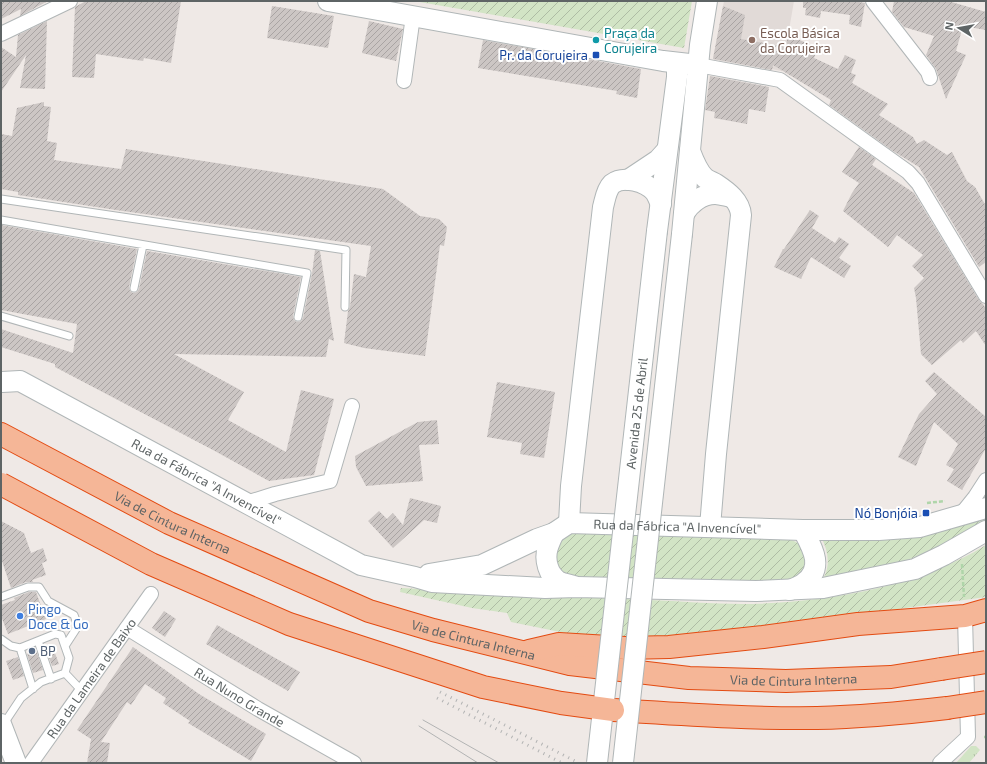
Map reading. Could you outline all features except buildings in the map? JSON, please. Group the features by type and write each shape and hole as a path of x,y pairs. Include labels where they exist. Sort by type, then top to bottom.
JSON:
{"highway":[{"name":"Via de Cintura Interna","path":"1,434 169,523 369,611 433,630 570,664 689,678 786,681 890,677 986,662"},
{"path":"1,484 151,564 289,624 483,687 561,703 613,710 743,717 817,718 892,714 986,702"},
{"path":"526,652 560,644 625,648 670,647 763,637 858,624 975,616 986,610"}],"main road":[{"path":"328,1 677,63 698,65 707,1"},
{"name":"Avenida 25 de Abril","path":"597,763 660,204 677,77 677,63"},
{"name":"Avenida 25 de Abril","path":"623,763 682,234 698,65"},
{"path":"628,180 658,160 667,150"},
{"path":"690,151 695,164 704,178 716,184 736,200 741,210 741,226 716,454 710,527"},
{"path":"562,528 571,486 603,207 609,188 617,181 628,180 648,186 656,193 660,204"},
{"path":"684,214 692,203 706,196 716,194 731,197"},
{"name":"Rua da Fábrica \"A Invencível\"","path":"1,388 20,381 361,565 432,582 545,588 576,586 698,590 790,590 823,588 915,569 986,531"},
{"name":"Rua da Fábrica \"A Invencível\"","path":"415,577 482,565 562,528 710,527 803,530 900,529 959,517 986,508"},
{"name":"Rua da Fábrica \"A Invencível\"","path":"562,528 547,546 546,561 553,576 558,581 576,586"},
{"name":"Rua da Fábrica \"A Invencível\"","path":"790,590 805,583 812,575 815,566 816,558 803,530"},
{"path":"2,725 16,763"}],"street":[{"path":"1,34 70,1"},
{"path":"873,1 928,72 930,78"},
{"path":"404,81 413,16"},
{"path":"698,65 780,80 908,172 918,183 986,296"},
{"path":"246,503 275,494 330,481 352,406"},
{"path":"959,517 986,482"},
{"name":"Rua da Lameira de Baixo","path":"31,763 151,594"},
{"path":"940,763 968,737 975,616"},
{"name":"Rua Nuno Grande","path":"127,628 258,709 354,763"}],"lane":[{"path":"1,199 346,250 345,307"},
{"path":"1,220 307,273 298,317"},
{"path":"134,288 143,245"},
{"path":"1,316 69,336"},
{"path":"1,597 28,587 39,587 48,601 74,615 78,626 65,646"},
{"path":"1,639 10,646 20,648 55,634 61,635 69,658 65,673"},
{"path":"38,641 51,679"},
{"path":"20,648 33,689"},
{"path":"65,673 82,691"},
{"path":"2,725 13,712 21,698 41,682 65,673"}],"path":[{"path":"960,545 964,576 975,616"}],"shaded area":[{"name":"Escola Básica da Corujeira","path":"724,1 794,1 782,71 713,58"}],"green space":[{"path":"414,1 692,1 684,48"},
{"path":"986,512 986,521 936,548 884,570 821,582 828,566 828,560 826,548 821,537"},
{"path":"579,530 784,538 795,541 800,545 806,560 801,575 793,581 785,583 572,577 562,572 557,566 553,548 562,536"},
{"path":"986,545 986,597 759,628 646,639 570,634 511,622 507,613 472,608 400,592 401,588 730,604 773,603 837,596 900,582 959,560"},
{"path":"971,746 976,746 980,750 969,763 956,763"}],"tram line":[{"path":"423,720 499,763"},
{"path":"419,726 478,763"}],"railway":[{"path":"440,692 579,763"},
{"path":"437,698 562,763"}],"place":[{"name":"Praça da Corujeira","path":"596,40"},
{"name":"Escola Básica da Corujeira","path":"752,40"},
{"name":"Pr. da Corujeira","path":"596,55"},
{"name":"Nó Bonjóia","path":"926,513"},
{"name":"Pingo Doce & Go","path":"20,616"},
{"name":"BP","path":"32,651"}]}
